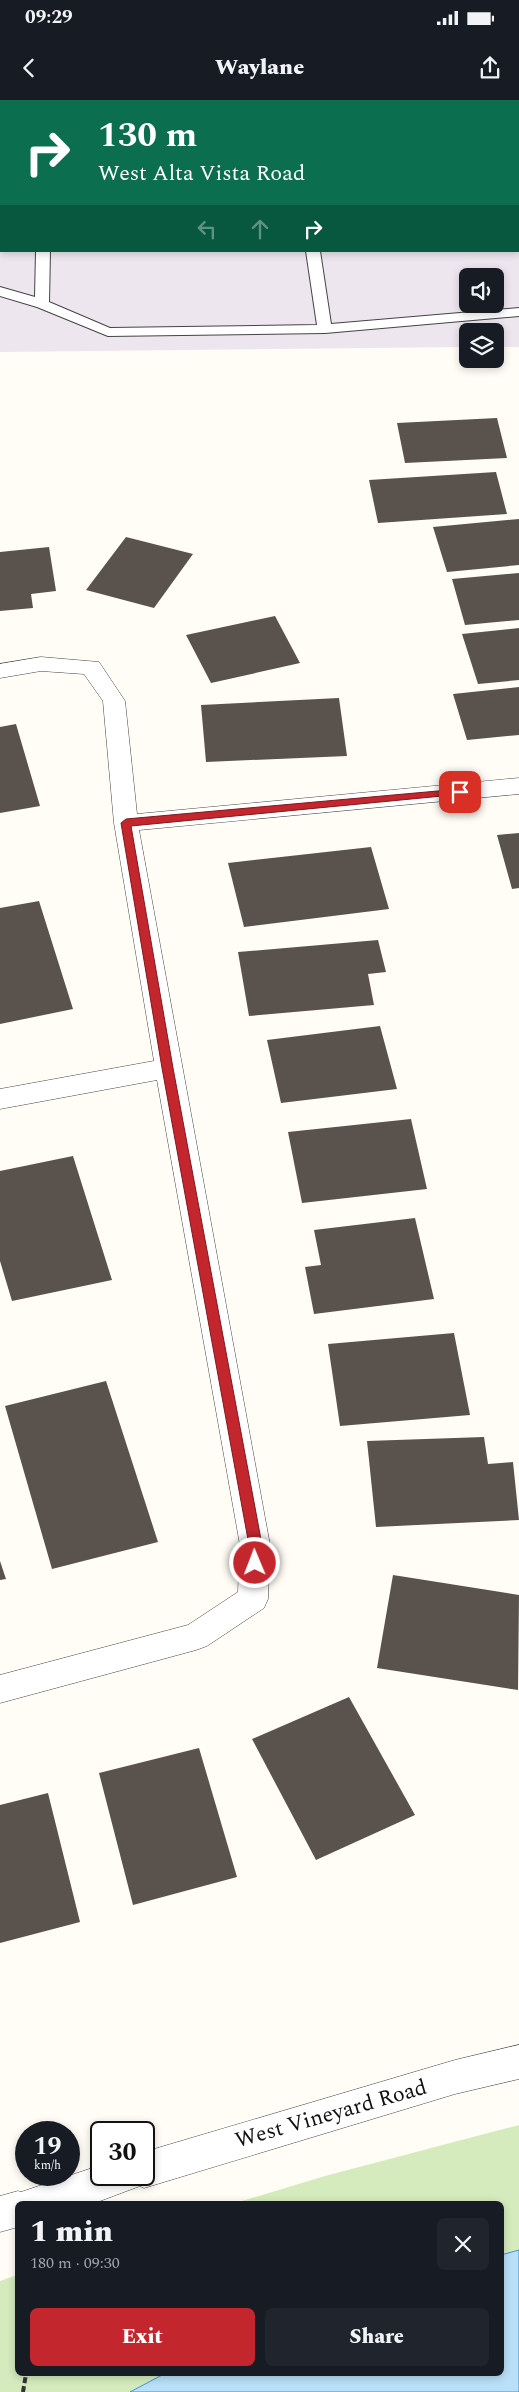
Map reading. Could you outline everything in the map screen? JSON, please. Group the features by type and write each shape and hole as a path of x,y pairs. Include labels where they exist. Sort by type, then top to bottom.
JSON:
{"street":[{"path":"0,671 40,664 91,667 114,701 126,823 168,1068 256,1545 253,1599 196,1636 0,1689"},
{"path":"126,823 519,786"},
{"path":"0,1099 168,1068"},
{"name":"West Vineyard Road","path":"155,2167 455,2077 519,2062"},
{"path":"44,2201 92,2186"},
{"path":"0,2214 15,2210"}],"lane":[{"path":"42,304 43,252"},
{"path":"313,252 325,329"},
{"path":"0,291 42,304 108,332 325,329 519,312"}],"path":[{"path":"23,2392 26,2376"}],"shaded area":[{"path":"0,252 519,252 519,347 504,347 504,323 459,323 459,347 0,352"}],"green space":[{"path":"519,2125 519,2392 0,2392 0,2281 15,2276 15,2376 504,2376 504,2201 242,2201 325,2176"}],"water":[{"path":"519,2250 519,2392 130,2392 160,2376 504,2376 504,2254"}],"building":[{"path":"497,418 507,458 405,463 397,423"},
{"path":"496,472 507,514 378,523 369,480"},
{"path":"519,519 519,565 447,572 433,527"},
{"path":"126,537 193,554 154,608 86,590"},
{"path":"49,547 56,591 31,594 33,608 0,611 0,552"},
{"path":"519,573 519,620 465,625 452,579"},
{"path":"275,616 300,663 211,683 186,635"},
{"path":"519,628 519,680 478,684 462,634"},
{"path":"519,687 519,735 467,740 453,694"},
{"path":"339,698 347,756 206,762 201,705"},
{"path":"16,724 40,806 0,813 0,727"},
{"path":"519,833 519,888 512,889 497,835"},
{"path":"371,847 389,909 244,927 228,863"},
{"path":"39,901 73,1009 0,1024 0,908"},
{"path":"378,940 386,972 368,974 374,1005 249,1016 238,952"},
{"path":"380,1026 397,1089 281,1103 267,1040"},
{"path":"411,1119 427,1189 302,1203 288,1132"},
{"path":"73,1156 112,1280 12,1301 0,1261 0,1171"},
{"path":"415,1218 434,1299 314,1314 305,1267 321,1265 314,1230"},
{"path":"454,1333 470,1415 340,1426 328,1344"},
{"path":"106,1381 158,1542 52,1569 5,1406"},
{"path":"484,1437 488,1464 513,1462 519,1520 376,1527 367,1441"},
{"path":"0,1561 6,1579 0,1580"},
{"path":"393,1575 519,1595 518,1690 377,1668"},
{"path":"349,1697 415,1815 316,1860 252,1739"},
{"path":"199,1748 237,1877 133,1905 99,1773"},
{"path":"48,1793 80,1922 0,1943 0,1805"}],"route":[{"path":"255,1563 256,1545 168,1068 126,823 460,792"}]}
